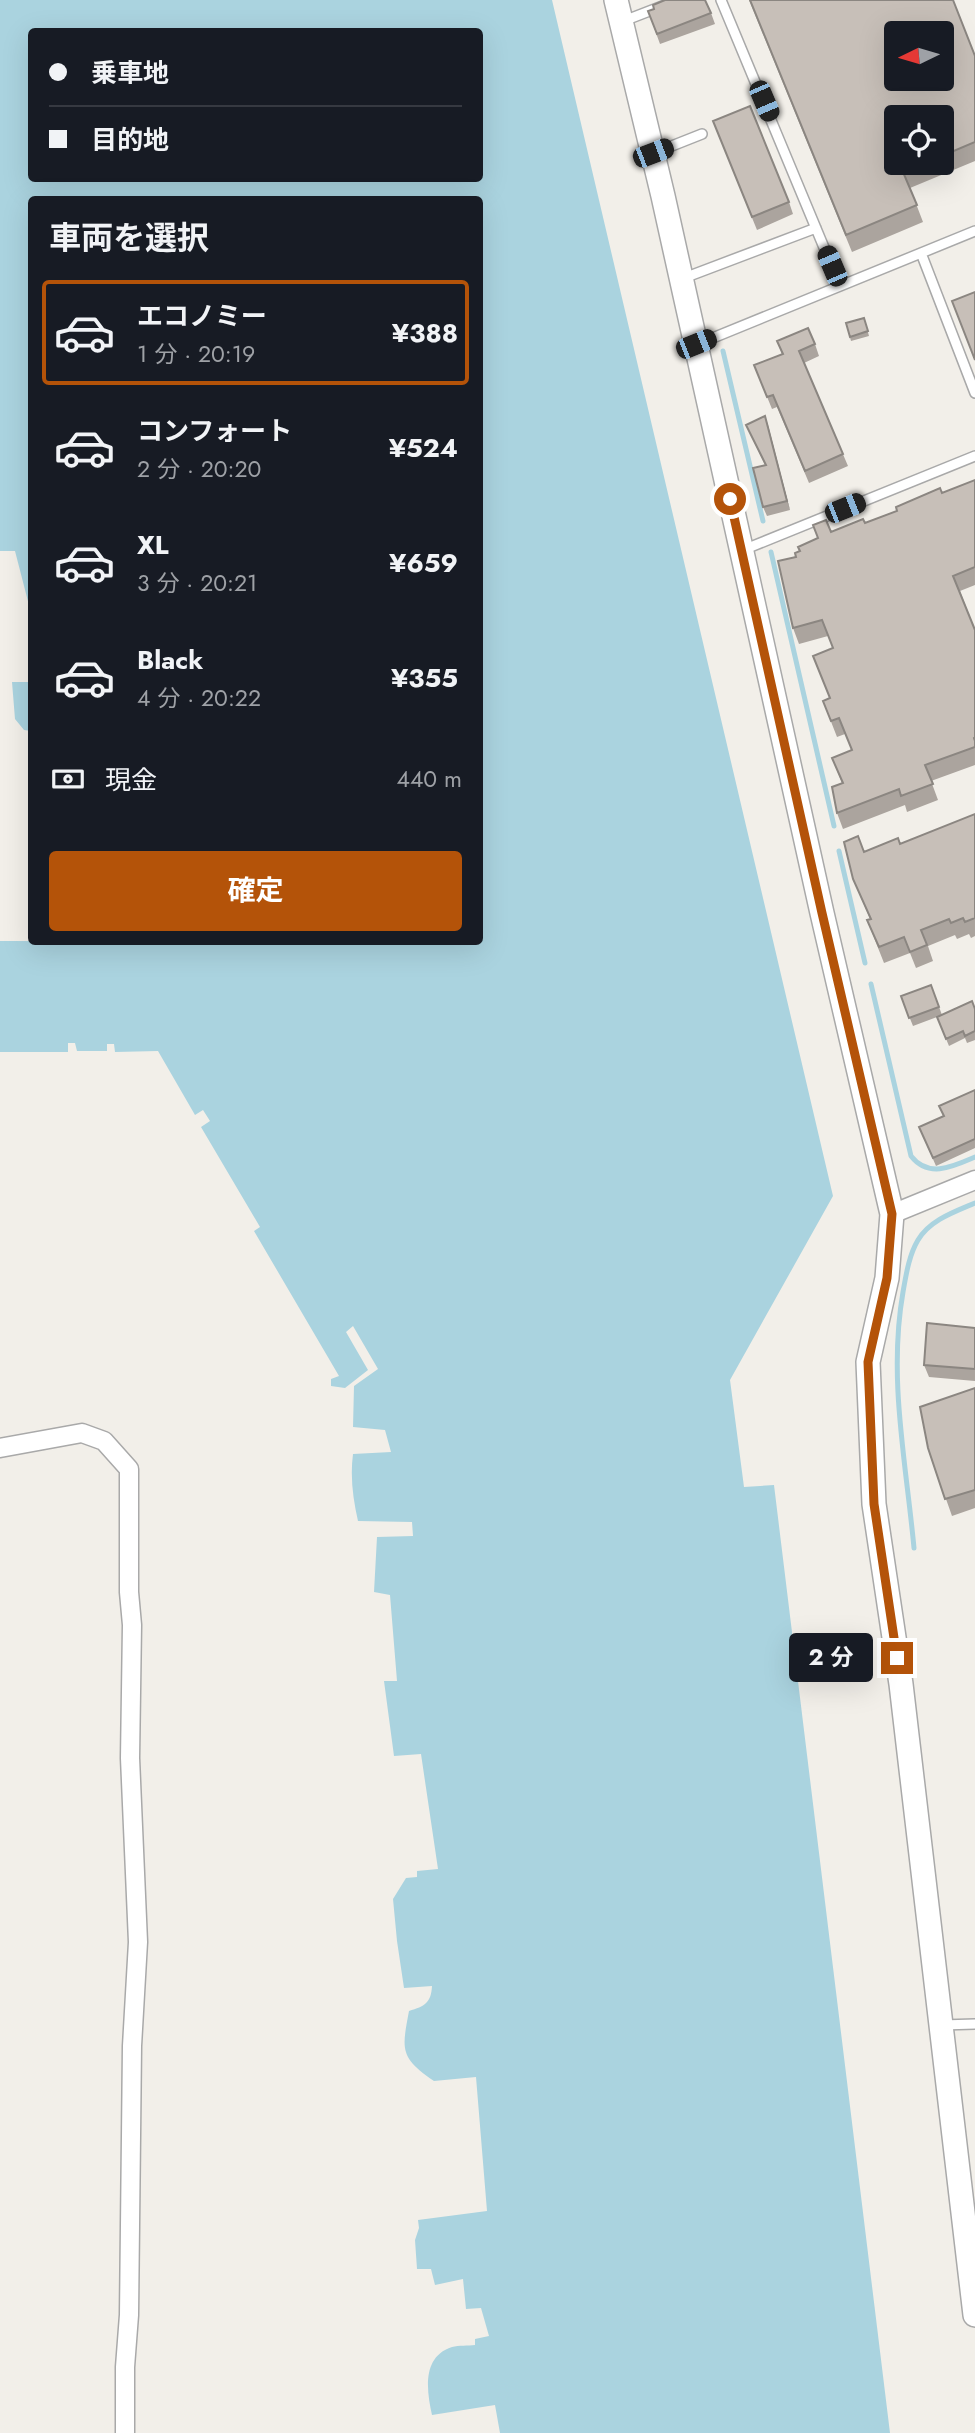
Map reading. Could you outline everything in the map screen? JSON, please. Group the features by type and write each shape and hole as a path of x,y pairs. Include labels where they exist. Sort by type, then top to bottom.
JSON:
{"street":[{"path":"619,11 892,1214 887,1278 868,1362 874,1504 901,1684 975,2315"},
{"path":"892,1214 975,1180"},
{"path":"0,1448 82,1433 104,1441 129,1469 129,1592 132,1625 130,1758 138,1942 132,2046 125,2433"}],"lane":[{"path":"619,11 678,0"},
{"path":"722,0 840,286"},
{"path":"653,153 702,134"},
{"path":"681,279 816,228"},
{"path":"696,344 975,231"},
{"path":"921,253 975,393"},
{"path":"741,550 975,456"},
{"path":"941,2025 975,2024"}],"water":[{"path":"0,0 552,0 833,1196 730,1380 744,1487 774,1485 890,2433 500,2433 495,2405 432,2415 428,2376 435,2359 452,2347 475,2345 475,2339 489,2336 481,2308 466,2309 463,2279 435,2285 431,2269 417,2269 415,2240 419,2228 418,2220 487,2211 476,2077 434,2081 414,2065 405,2044 409,2011 426,2003 432,1986 404,1988 393,1899 406,1878 417,1877 417,1871 438,1869 421,1754 394,1756 384,1681 397,1681 390,1595 374,1592 377,1537 413,1536 412,1522 358,1521 353,1496 353,1454 391,1452 385,1430 353,1427 354,1386 378,1369 353,1326 346,1332 368,1370 345,1388 331,1386 331,1379 339,1376 254,1231 260,1227 201,1127 210,1121 203,1110 195,1115 158,1051 115,1052 114,1044 107,1044 107,1051 77,1051 75,1043 68,1043 68,1052 0,1052 0,941 28,941 28,945 483,945 483,196 28,196 28,601 15,551 0,551"},
{"path":"12,682 28,682 28,731 24,730 15,719"}],"building":[{"path":"665,0 705,0 711,13 657,34 648,11 654,9 653,5"},
{"path":"750,0 953,0 975,56 975,142 954,151 954,105 884,105 884,175 904,175 917,205 846,235"},
{"path":"750,106 789,202 752,217 713,121"},
{"path":"975,292 975,360 952,301"},
{"path":"864,318 868,331 850,337 846,323"},
{"path":"808,328 815,344 799,351 843,454 805,471 773,395 767,397 754,365 783,354 777,341"},
{"path":"765,416 787,501 763,507 753,468 766,465 746,425"},
{"path":"975,480 975,567 953,576 975,630 975,747 925,765 933,784 901,796 899,789 837,813 832,787 843,783 832,758 852,750 839,718 831,721 823,701 830,698 813,656 833,648 822,620 793,628 778,561 796,557 795,553 800,551 798,547 818,538 813,525 826,520 831,532 863,519 865,523 897,511 896,507 940,488 942,493"},
{"path":"975,814 975,918 965,922 963,918 951,923 949,919 921,930 927,945 910,952 904,937 879,947 867,920 871,919 853,879 844,842 858,836 864,852 898,838 900,844"},
{"path":"931,985 939,1007 909,1018 901,996"},
{"path":"972,1001 975,1009 975,1031 965,1036 963,1031 946,1039 937,1017"},
{"path":"975,1090 975,1139 933,1158 919,1127 944,1116 939,1106"},
{"path":"927,1323 975,1328 975,1369 924,1365"},
{"path":"975,1388 975,1490 945,1499 928,1448 920,1407"}],"waterway":[{"path":"723,351 763,521"},
{"path":"771,552 834,826"},
{"path":"839,851 865,963"},
{"path":"871,984 911,1156 918,1163 934,1169 950,1167 975,1157"},
{"path":"914,1548 898,1388 897,1356 904,1286 912,1252 923,1233 943,1217 975,1203"}],"route":[{"path":"730,499 892,1214 887,1278 868,1362 874,1504 897,1658"}]}
